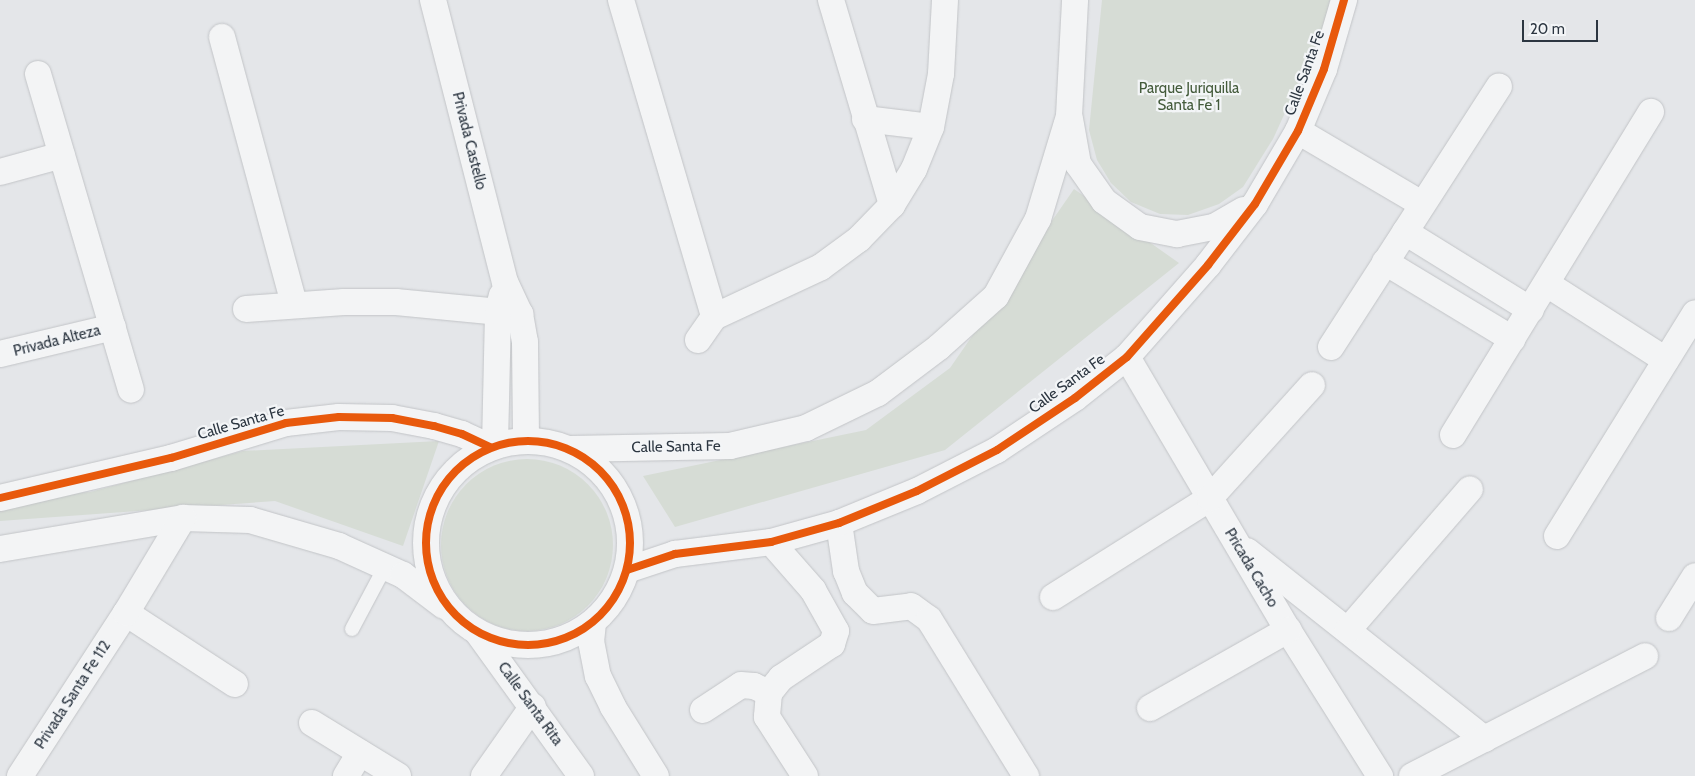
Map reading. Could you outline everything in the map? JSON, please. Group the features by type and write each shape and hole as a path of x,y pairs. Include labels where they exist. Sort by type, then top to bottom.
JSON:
{"street":[{"name":"Privada Castello","path":"432,0 505,282 509,313 525,342 526,441"},
{"path":"620,0 714,317"},
{"path":"831,0 864,119 892,205"},
{"path":"698,340 714,317 821,267 859,239 892,205 914,169 931,127 941,74 945,0"},
{"name":"Calle Santa Fe","path":"570,449 730,446 806,428 878,393 939,347 996,296 1038,219 1069,116 1075,0"},
{"name":"Calle Santa Fe","path":"627,570 675,554 771,542 840,523 917,491 997,450 1075,398 1128,357 1208,265 1255,204 1298,131 1324,69 1344,0"},
{"path":"222,37 294,304"},
{"path":"38,74 131,390"},
{"path":"1331,347 1499,86"},
{"path":"1454,436 1651,112"},
{"path":"1069,116 1078,164 1104,201 1140,227 1177,234 1214,227 1255,204"},
{"path":"864,119 931,127"},
{"path":"1298,131 1422,204"},
{"path":"0,172 62,155"},
{"path":"1405,232 1531,310"},
{"path":"1385,262 1512,339"},
{"path":"1547,284 1666,360"},
{"path":"246,310 294,304 396,302 509,313 493,446"},
{"path":"1557,536 1695,313"},
{"name":"Privada Alteza","path":"0,354 114,327"},
{"name":"Pricada Cacho","path":"1128,357 1235,542 1380,776"},
{"path":"1053,596 1210,498 1312,385"},
{"name":"Calle Santa Fe","path":"0,498 171,458 286,423 339,416 392,418 434,426 493,446"},
{"path":"0,549 183,518 250,520 339,546 385,566 403,575 453,613 478,632 500,642 525,646 549,644 572,636 593,623 615,599 627,570 631,541 626,512 614,486 594,465 570,449 547,442 526,441 493,446 465,461 445,481 432,506 426,534 427,562 437,589 453,613"},
{"path":"1348,630 1470,489"},
{"name":"Privada Santa Fe 112","path":"20,776 126,614 183,518"},
{"path":"840,523 846,571 855,593 866,607 883,611 910,606 929,619 1026,776"},
{"path":"771,542 813,590 836,631 832,644 782,678 769,693 767,717 805,776"},
{"path":"1235,542 1484,739"},
{"path":"813,590 846,571"},
{"path":"1669,618 1695,576"},
{"path":"126,614 235,684"},
{"path":"593,623 591,641 598,676 613,707 656,776"},
{"path":"1150,708 1288,630"},
{"name":"Calle Santa Rita","path":"478,632 533,706 581,776"},
{"path":"1412,776 1645,656"},
{"path":"703,710 741,685 754,686 769,693"},
{"path":"484,776 533,706"},
{"path":"312,723 398,776"},
{"path":"346,776 360,753"}],"lane":[{"path":"352,629 385,566"}],"green space":[{"name":"Parque Juriquilla Santa Fe 1","path":"1102,0 1330,0 1325,25 1273,139 1243,187 1219,204 1188,215 1160,214 1131,202 1111,183 1097,160 1089,130"},
{"path":"1074,189 1179,263 945,450 675,527 643,476 866,430 950,368"},
{"path":"439,441 403,546 275,501 0,521 0,497 90,492 243,451"},
{"path":"535,459 552,462 568,469 582,478 594,490 610,520 613,545 612,562 607,578 594,600 582,612 552,628 519,631 502,628 486,621 472,612 460,600 444,570 441,537 444,520 451,504 460,490 472,478 502,462"}],"cycle path":[{"path":"627,570 675,554 771,542 839,523 917,491 997,450 1075,398 1127,357 1208,265 1255,204 1298,131 1324,69 1344,0"},
{"path":"0,498 171,458 286,423 339,417 392,418 434,426 462,434 490,447"},
{"path":"518,441 538,441 558,445 576,453 593,464 607,478 618,495 626,513 630,543 626,573 618,591 607,608 593,622 576,633 558,641 538,645 518,645 498,641 480,633 463,622 449,608 438,591 430,573 426,553 426,533 430,513 438,495 449,478 463,464 480,453 498,445 518,441"}]}
